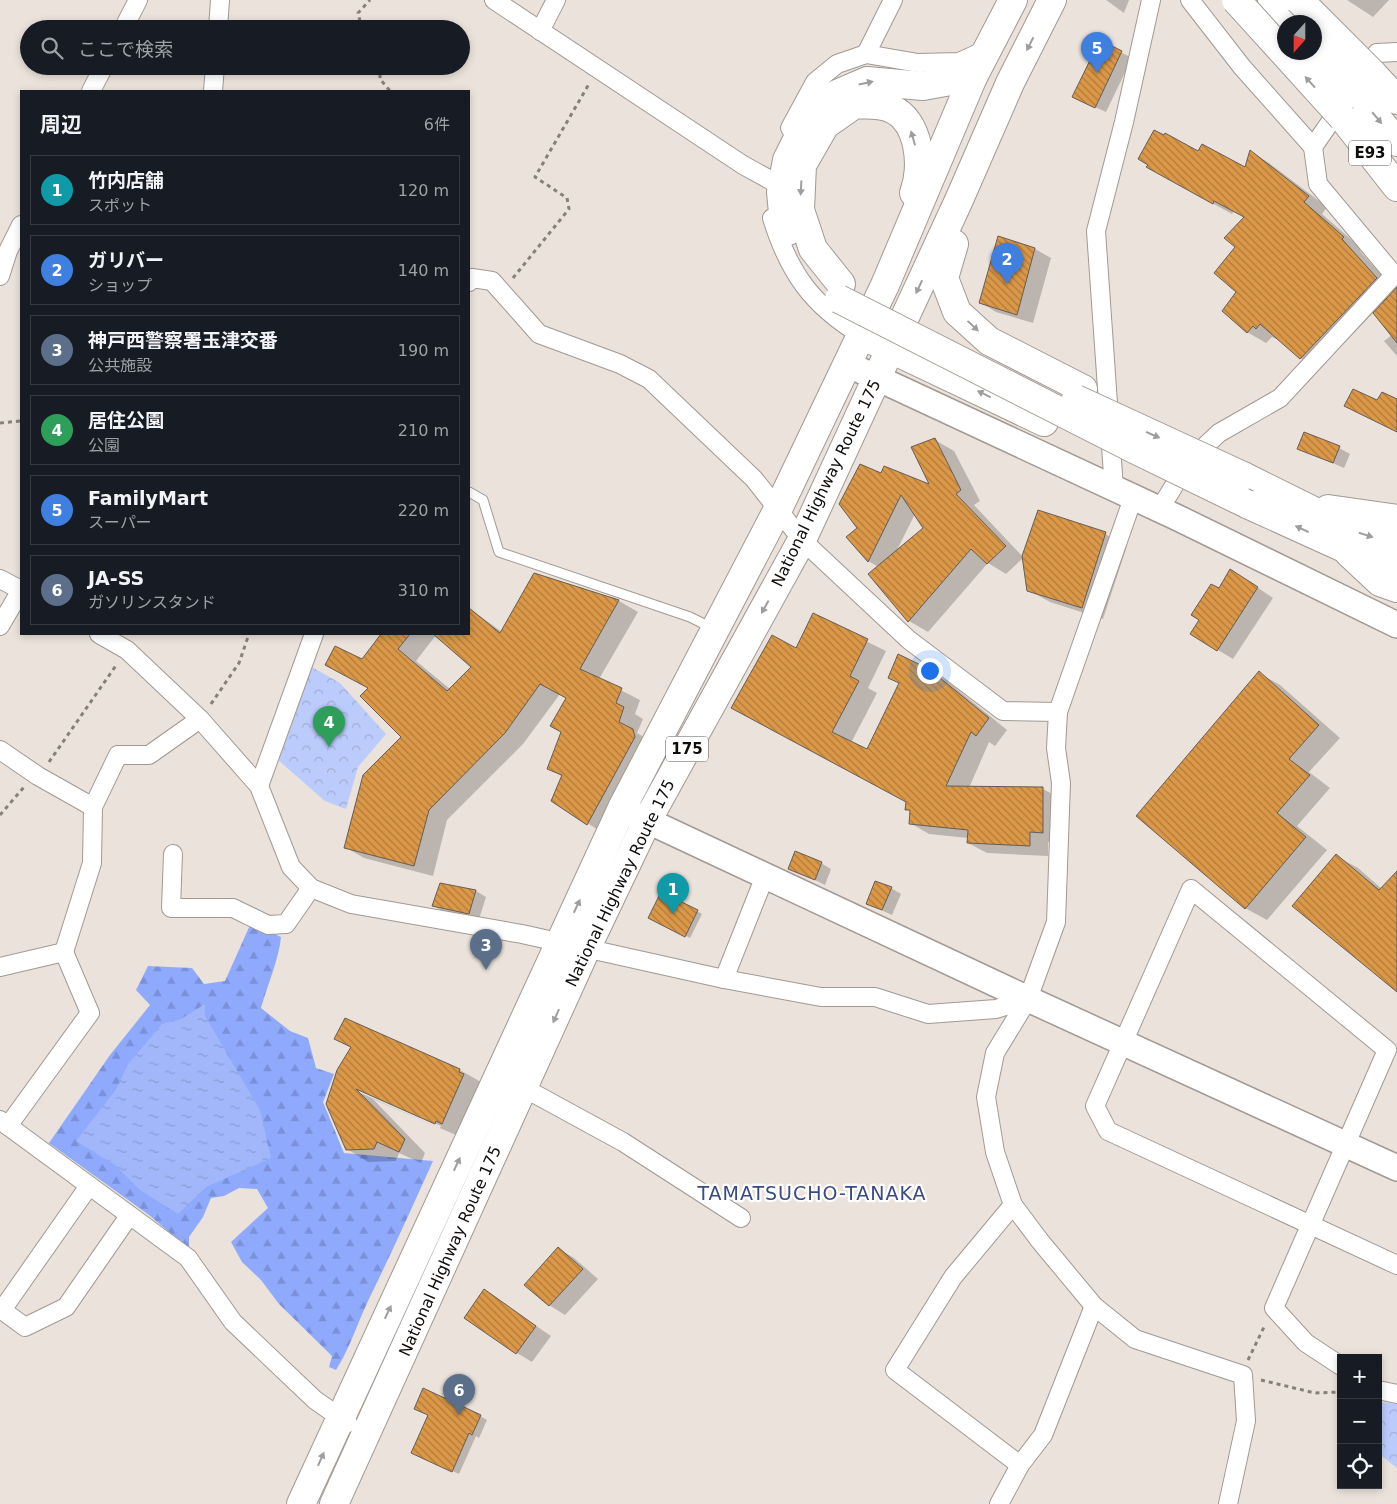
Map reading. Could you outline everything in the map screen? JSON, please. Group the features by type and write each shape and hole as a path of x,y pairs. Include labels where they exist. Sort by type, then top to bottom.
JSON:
{"highway":[{"name":"National Highway Route 175","path":"301,1504 339,1417 622,808 778,509 885,285 973,77 990,48 1013,0"},
{"name":"National Highway Route 175","path":"334,1504 587,947 648,821 802,540 959,200 1010,83 1052,0"},
{"name":"E93","path":"1236,0 1343,118 1397,187"},
{"path":"1272,0 1286,15"},
{"path":"1300,0 1364,84 1397,100"},
{"name":"E93","path":"1322,53 1364,84 1397,142"},
{"path":"973,77 923,86 867,81 823,100 801,132 787,160 781,192 784,223 812,277 1134,449 1247,504 1344,548 1397,565"},
{"path":"885,285 892,249 915,189 920,160 910,124 890,108 855,104 825,125 802,165 800,210 813,249 840,291 960,344 1243,476 1307,506 1354,531 1397,545"},
{"path":"959,200 953,246 944,278 958,312 989,340 1083,389 1118,419"},
{"path":"861,335 1044,422 1134,449"},
{"path":"1307,506 1397,519"},
{"path":"1344,548 1380,582 1397,588"}],"street":[{"path":"128,20 138,0"},
{"path":"219,20 220,0"},
{"path":"494,0 743,165 772,182"},
{"path":"540,31 556,0"},
{"path":"866,54 892,0"},
{"path":"1150,0 1124,122 1096,231 1124,494 1058,712 1056,748 1061,784 1056,922 1028,999 995,1053 986,1097 995,1152 1013,1205 1094,1306 1135,1339 1243,1375 1246,1421 1228,1504"},
{"path":"1159,510 1190,460 1219,433 1280,398 1394,275 1318,184 1313,147 1242,67 1190,0"},
{"path":"861,335 838,320 795,276 781,248 770,211 772,182 792,125 815,82 837,64 866,54 918,63 959,62 990,48"},
{"path":"1313,147 1377,52 1397,52"},
{"path":"92,90 99,75"},
{"path":"213,90 214,75"},
{"path":"0,276 20,227"},
{"path":"470,281 472,278 492,281 539,334 620,364 648,379 754,479 802,540 909,640 1003,711 1058,712"},
{"path":"847,364 1159,510 1397,625"},
{"path":"0,579 20,589"},
{"path":"0,626 20,592"},
{"path":"101,635 127,650 200,720 259,786 291,867 311,888 350,904 522,934 724,979 821,997 875,997 928,1014 996,1009 1028,999"},
{"path":"259,786 314,635"},
{"path":"200,720 149,755 118,755 93,807 92,863 64,952 90,1012 4,1123 188,1258 233,1322 315,1400 366,1435"},
{"path":"0,750 38,776 93,807"},
{"path":"622,808 1122,1043 1397,1168"},
{"path":"173,854 171,908 233,908 268,925 286,924 311,888"},
{"path":"724,979 765,876"},
{"path":"1337,1363 1306,1342 1274,1308 1312,1224 1387,1050 1191,890 1122,1043 1096,1106 1108,1131 1312,1224 1397,1265"},
{"path":"0,967 64,952"},
{"path":"524,1088 623,1142 741,1218"},
{"path":"89,1186 2,1310 25,1327 66,1307 129,1216"},
{"path":"1013,1205 953,1278 895,1370 1020,1465"},
{"path":"999,1504 1020,1465 1043,1435 1094,1306"},
{"path":"1382,1391 1397,1394"}],"lane":[{"path":"470,493 483,500 499,552 690,617 714,629"}],"path":[{"path":"360,20 358,13 370,0"},
{"path":"502,292 569,209 567,198 535,177 598,69"},
{"path":"380,75 380,79 389,90"},
{"path":"0,423 20,421"},
{"path":"200,720 239,662 249,635"},
{"path":"0,816 26,785 38,776 127,650"},
{"path":"1274,1308 1247,1360 1243,1375 1315,1393 1337,1392"}],"green space":[{"path":"312,667 340,683 386,734 358,767 346,809 325,801 278,760"},
{"path":"251,923 281,937 261,1008 290,1031 308,1038 316,1068 334,1074 323,1102 344,1153 433,1161 336,1370 329,1367 332,1356 279,1304 261,1280 242,1262 231,1242 268,1208 257,1189 239,1188 224,1196 211,1198 203,1217 189,1237 189,1249 149,1215 49,1143 110,1055 150,1005 136,990 148,966 192,968 204,984 225,981"},
{"path":"1382,1402 1397,1404 1397,1468 1382,1456"}],"water":[{"path":"205,1004 205,1016 260,1110 271,1158 206,1187 178,1214 140,1190 115,1165 76,1141 117,1088 128,1064 162,1024 181,1019"}],"building":[{"path":"1100,40 1122,51 1095,108 1072,97"},
{"path":"1154,130 1164,135 1165,133 1198,151 1202,144 1245,167 1250,150 1309,196 1304,202 1344,237 1342,239 1377,278 1300,359 1260,324 1256,329 1253,326 1247,333 1222,311 1236,292 1214,273 1235,247 1224,238 1244,217 1214,201 1213,204 1146,167 1148,165 1138,159"},
{"path":"998,236 1035,248 1017,315 979,303"},
{"path":"1397,287 1397,343 1373,313"},
{"path":"1353,389 1377,400 1382,392 1397,399 1397,432 1344,406"},
{"path":"1304,432 1340,446 1333,463 1297,449"},
{"path":"935,438 961,490 956,494 1006,546 987,564 971,549 908,622 868,574 923,528 901,495 868,562 846,537 857,528 839,504 860,464 881,473 884,466 929,484 911,447"},
{"path":"1038,510 1106,532 1082,608 1027,591 1022,556"},
{"path":"1230,569 1258,587 1217,651 1190,634 1199,620 1191,615 1211,584 1219,588"},
{"path":"534,573 619,600 580,669 622,688 616,703 624,707 619,722 633,729 635,737 587,825 551,801 562,775 547,769 561,732 550,726 566,698 540,684 505,733 429,810 414,866 344,848 363,775 401,737 360,696 368,688 325,665 335,646 362,659 380,635 409,635 398,649 447,691 471,667 434,635 470,635 470,609 500,633"},
{"path":"813,613 868,639 850,676 859,681 832,732 867,749 899,683 888,678 898,654 929,669 989,718 976,736 971,732 946,786 1043,787 1043,833 1030,832 1030,846 967,843 968,830 909,824 910,810 905,810 906,802 731,708 772,635 796,648"},
{"path":"1259,671 1319,725 1289,759 1310,775 1277,813 1306,837 1245,909 1136,816"},
{"path":"795,851 822,862 815,880 788,869"},
{"path":"1336,854 1379,890 1397,871 1397,992 1292,906"},
{"path":"875,881 892,887 882,910 866,904"},
{"path":"440,883 476,890 469,914 432,906"},
{"path":"661,892 698,910 685,937 648,918"},
{"path":"345,1018 460,1069 459,1072 464,1074 442,1124 436,1121 435,1124 356,1089 405,1139 399,1152 377,1142 374,1149 346,1150 326,1104 337,1070 351,1047 334,1039"},
{"path":"558,1247 583,1269 549,1306 524,1285"},
{"path":"484,1289 536,1326 516,1354 464,1318"},
{"path":"423,1388 481,1415 472,1435 469,1433 452,1472 411,1453 428,1415 414,1409"}],"place":[{"name":"FamilyMart","path":"1097,73"},
{"name":"ガリバー","path":"1007,284"},
{"name":"居住公園","path":"329,747"},
{"name":"竹内店舗","path":"673,914"},
{"name":"神戸西警察署玉津交番","path":"486,970"},
{"name":"JA-SS","path":"459,1415"}],"district":[{"name":"TAMATSUCHO-TANAKA","path":"812,1193"}]}
